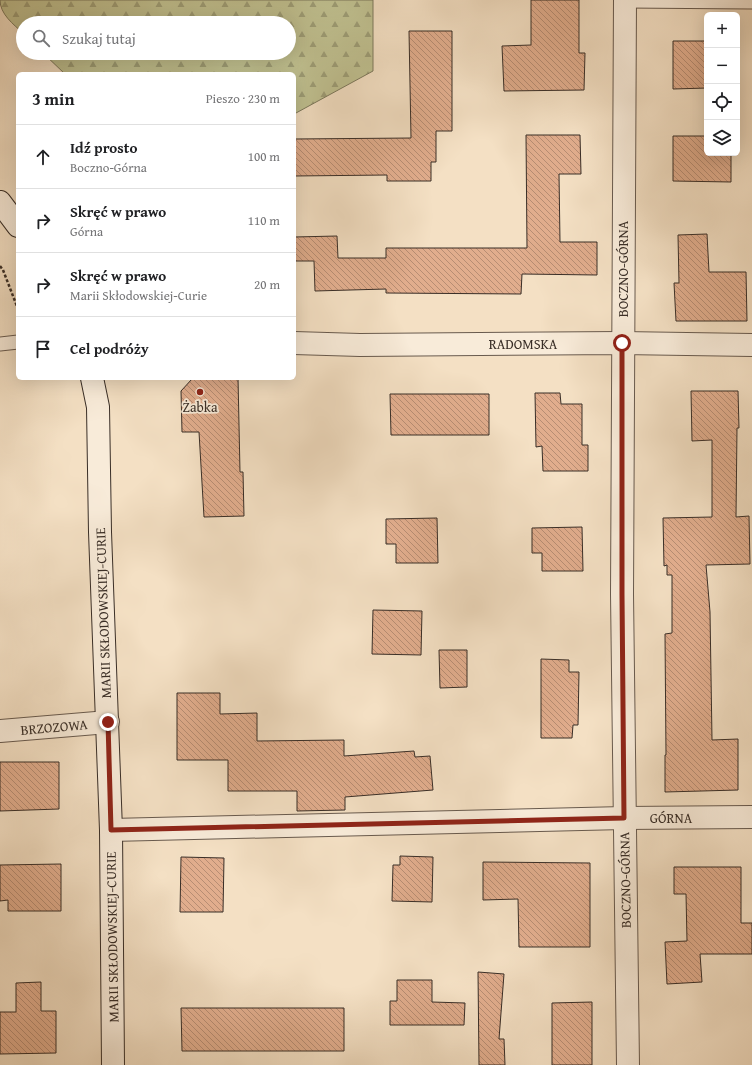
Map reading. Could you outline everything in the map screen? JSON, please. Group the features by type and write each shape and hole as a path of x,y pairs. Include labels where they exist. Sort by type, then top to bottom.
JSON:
{"street":[{"name":"BOCZNO-GÓRNA","path":"625,1 622,343 622,594 628,1065"},
{"path":"0,202 16,223"},
{"name":"RADOMSKA","path":"296,343 368,345 622,343 752,344"},
{"name":"MARII SKŁODOWSKIEJ-CURIE","path":"92,380 98,407 100,532 108,722 111,830 113,1065"},
{"name":"BRZOZOWA","path":"0,731 108,722"},
{"name":"GÓRNA","path":"111,830 624,818 752,817"}],"lane":[{"path":"625,1 752,2"},
{"path":"0,344 16,342"}],"path":[{"path":"0,266 3,270 16,304"}],"green space":[{"path":"0,0 373,0 373,71 296,113 296,72 63,72 50,60 296,60 296,16 16,16 16,27 2,10"}],"building":[{"path":"531,0 579,0 579,53 585,53 584,90 504,91 502,46 531,45"},
{"path":"409,31 452,31 452,131 436,131 436,162 431,162 431,181 387,181 387,175 296,176 296,139 411,138"},
{"path":"673,41 704,41 704,88 673,89"},
{"path":"526,135 580,135 581,174 559,174 560,242 597,242 597,275 522,274 521,294 386,293 386,289 315,291 314,261 296,261 296,237 337,236 338,258 386,258 386,248 527,248"},
{"path":"673,136 704,136 704,156 731,156 731,182 673,181"},
{"path":"707,234 709,272 746,272 747,321 676,321 674,283 679,283 678,235"},
{"path":"191,380 238,380 240,472 243,472 244,516 204,517 199,432 182,432 181,391"},
{"path":"691,391 738,391 739,428 737,428 736,517 749,516 750,564 706,565 710,612 712,740 738,739 738,790 665,792 665,634 672,633 672,575 667,575 667,565 664,566 663,518 712,517 712,440 692,441"},
{"path":"535,393 560,393 561,404 582,404 582,445 588,445 588,471 543,471 542,446 536,447"},
{"path":"390,394 489,394 489,435 391,435"},
{"path":"437,518 438,563 396,563 396,544 386,544 386,519"},
{"path":"582,527 583,571 542,571 542,553 532,553 532,528"},
{"path":"373,610 422,611 421,655 372,654"},
{"path":"439,650 467,650 467,687 440,688"},
{"path":"541,659 569,660 569,672 579,672 578,725 573,725 572,738 541,738"},
{"path":"177,693 220,693 220,714 257,713 257,741 344,740 344,756 414,751 415,757 430,756 433,790 345,797 345,810 297,811 297,791 228,791 228,760 177,760"},
{"path":"0,762 59,762 59,809 0,811"},
{"path":"400,856 433,857 432,902 392,901 393,865 400,865"},
{"path":"181,857 224,858 223,912 180,912"},
{"path":"483,862 590,863 590,947 519,947 518,899 483,900"},
{"path":"61,864 61,911 8,911 8,900 0,901 0,865"},
{"path":"674,867 741,867 741,923 752,923 752,954 700,954 702,982 667,984 665,942 687,941 686,894 674,894"},
{"path":"478,972 504,974 499,1039 504,1039 505,1065 479,1065"},
{"path":"397,980 432,980 432,1002 465,1003 464,1025 390,1025 390,1001 397,1001"},
{"path":"41,982 41,1011 56,1011 56,1053 0,1054 0,1012 16,1012 16,983"},
{"path":"592,1002 592,1065 552,1065 552,1003"},
{"path":"181,1008 344,1008 344,1051 182,1051"}],"place":[{"name":"Żabka","path":"200,392"}],"route":[{"path":"108,722 111,830 624,818 622,343"}]}
